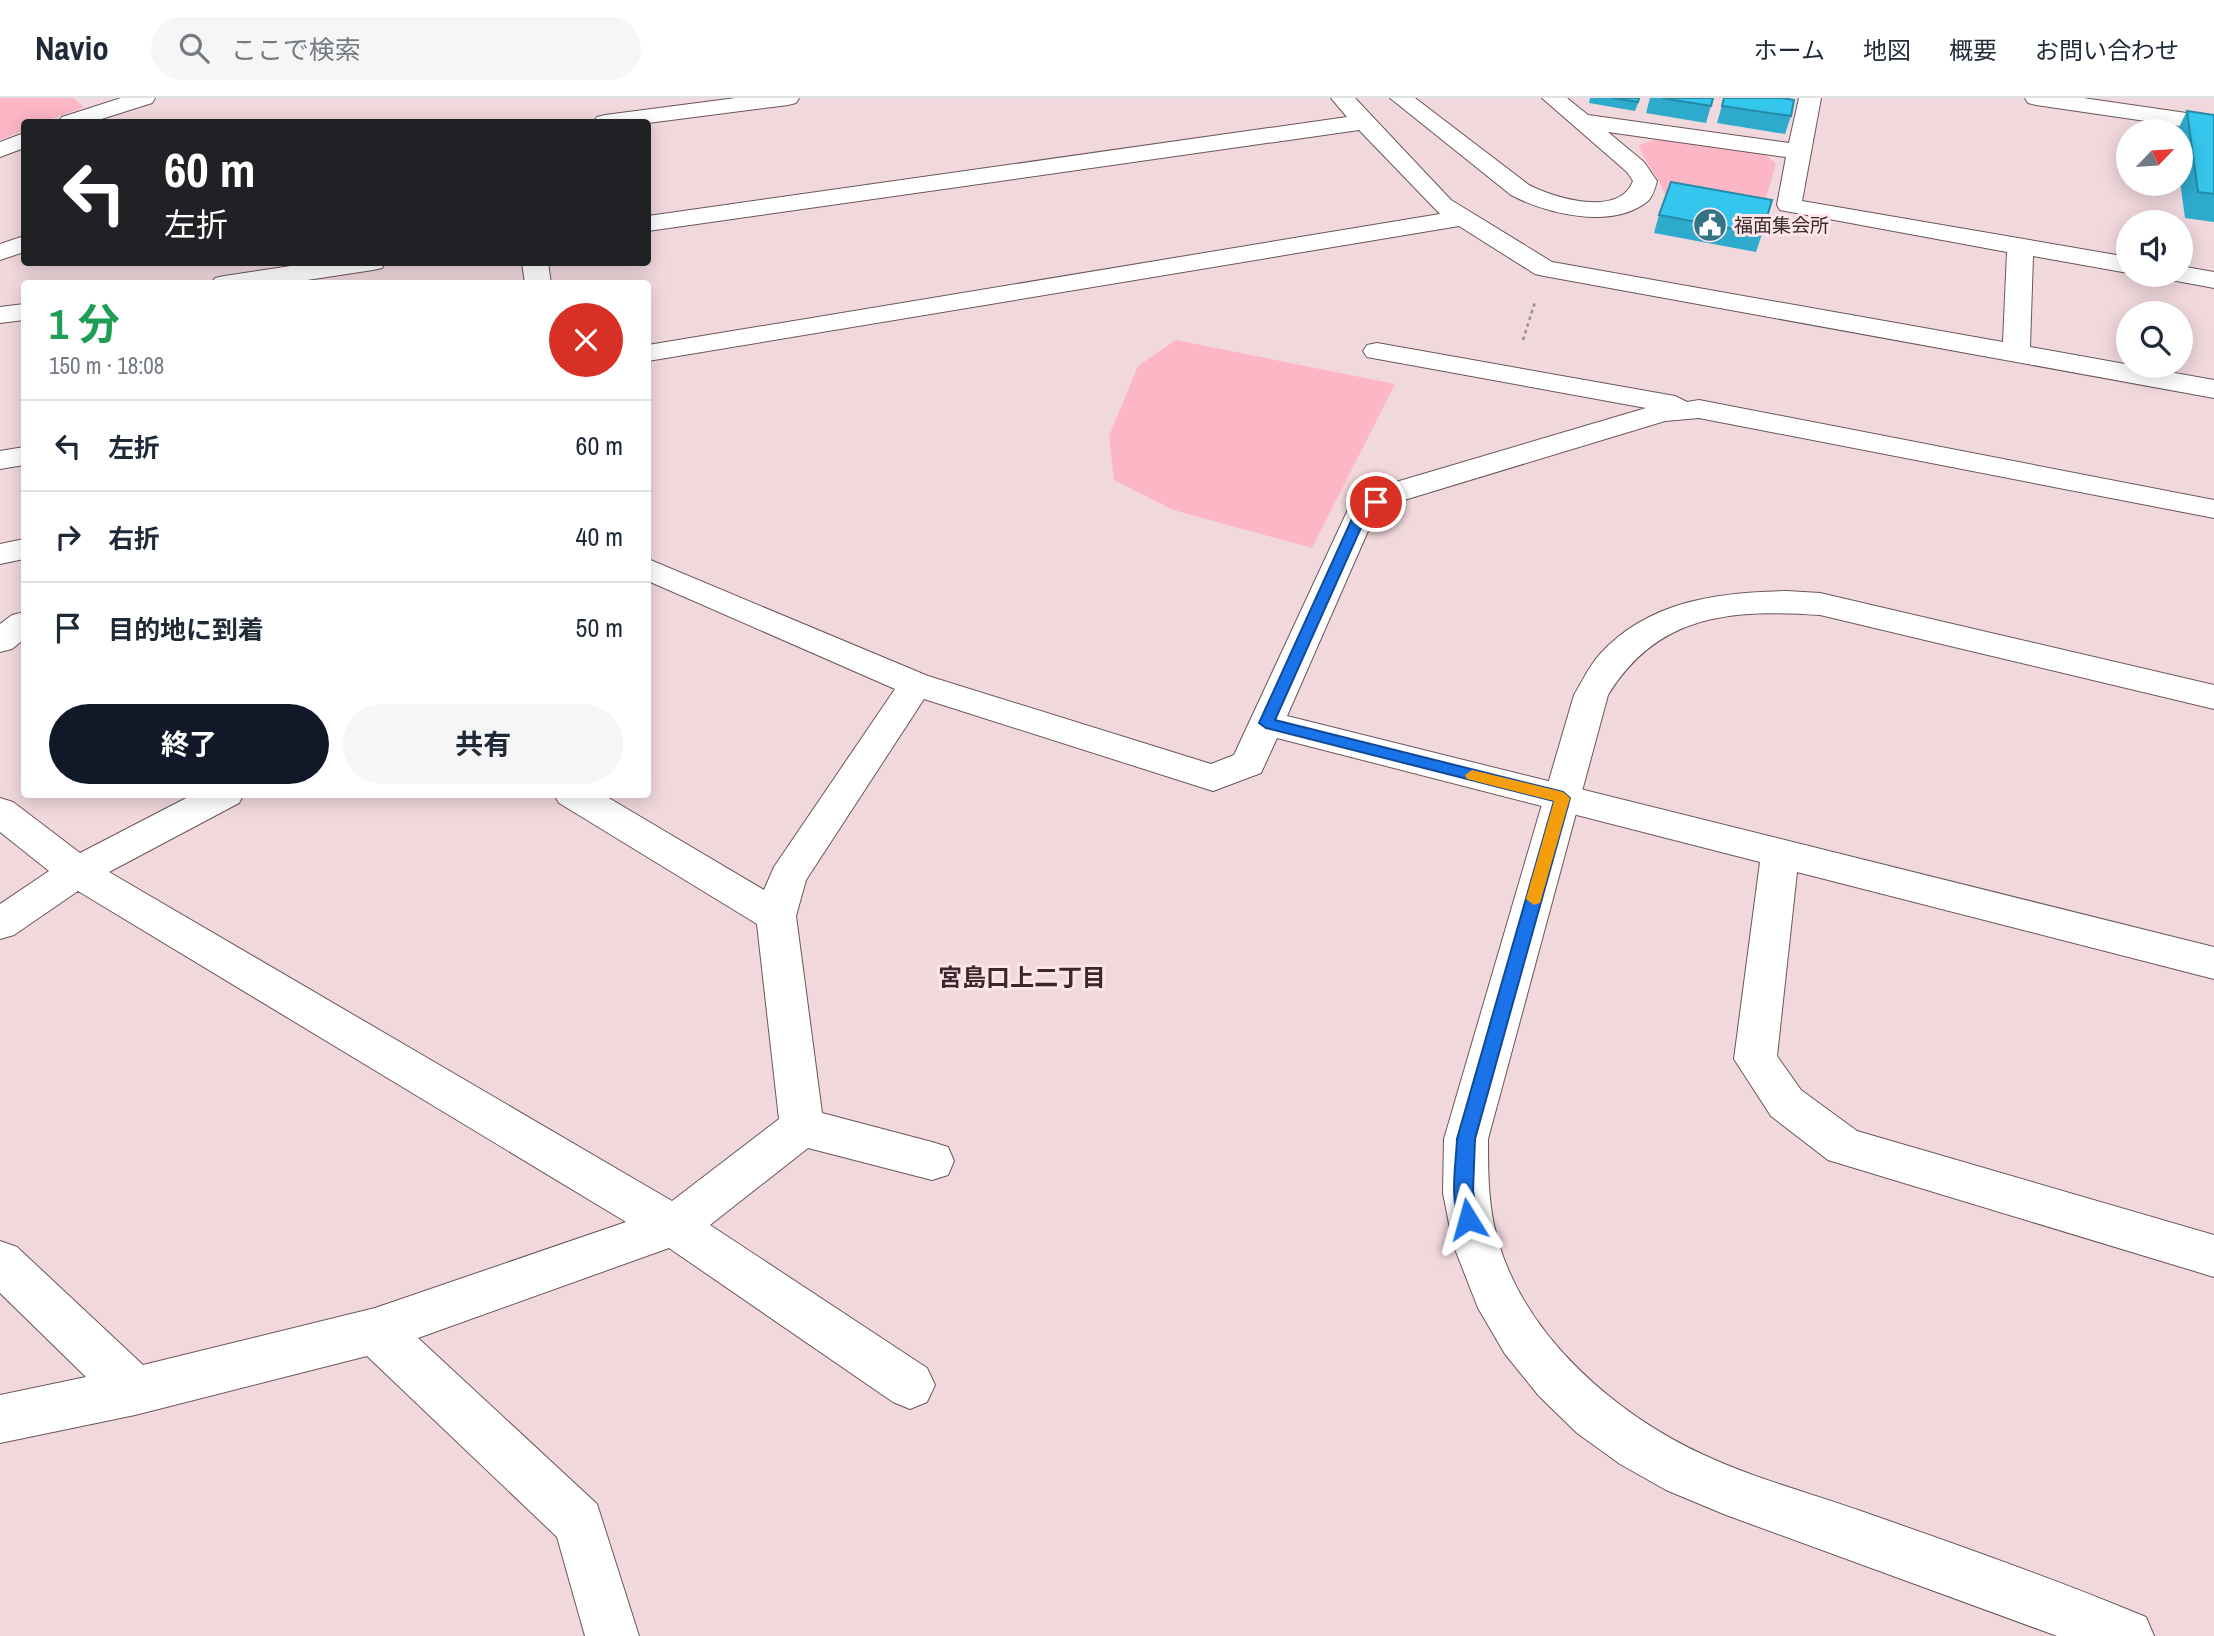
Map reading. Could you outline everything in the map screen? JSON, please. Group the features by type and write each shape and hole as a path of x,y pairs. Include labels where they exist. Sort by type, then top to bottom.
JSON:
{"street":[{"path":"79,119 144,98"},
{"path":"628,119 788,98"},
{"path":"1342,98 1442,205 1544,268 2214,389"},
{"path":"1401,98 1520,190 1543,202 1591,210 1621,206 1640,195 1645,181 1642,174 1553,98"},
{"path":"1810,98 1789,205 2116,263"},
{"path":"2036,98 2214,124"},
{"path":"1578,120 1800,152"},
{"path":"651,224 1363,122"},
{"path":"0,150 21,141"},
{"path":"651,353 1464,218"},
{"path":"0,252 21,245"},
{"path":"2016,353 2020,247"},
{"path":"251,280 346,266"},
{"path":"2193,276 2214,280"},
{"path":"0,315 21,312"},
{"path":"1377,351 1699,409 2214,509"},
{"path":"651,570 916,684 1213,778 1248,764 1362,510 1390,494 1662,413 1699,409"},
{"path":"0,460 21,456"},
{"path":"0,554 21,550"},
{"path":"2127,1636 1717,1486 1649,1453 1588,1410 1538,1359 1495,1294 1475,1247 1464,1191 1463,1164 1466,1139 1591,695 1611,660 1643,633 1685,614 1735,603 1792,601 1850,609 2214,696"},
{"path":"0,641 21,625"},
{"path":"802,1127 776,916 788,877 916,684"},
{"path":"1266,723 2214,963"},
{"path":"0,924 77,872 218,798"},
{"path":"579,798 776,916"},
{"path":"0,812 77,872 674,1226 910,1385"},
{"path":"1780,853 1755,1059 1786,1103 1844,1146 2214,1256"},
{"path":"0,1419 135,1391 375,1331 674,1226 802,1127"},
{"path":"802,1127 932,1161"},
{"path":"0,1262 135,1391"},
{"path":"375,1331 579,1522 612,1636"}],"path":[{"path":"1527,328 1532,312"}],"shaded area":[{"path":"0,98 73,98 84,107 52,119 21,119 21,131 0,140"},
{"path":"1660,138 1764,154 1776,163 1763,209 1664,193 1639,145"},
{"path":"1176,340 1395,384 1312,548 1173,510 1114,480 1109,436 1138,366"}],"building":[{"path":"1613,98 1639,98 1638,102"},
{"path":"1662,98 1713,98 1711,106"},
{"path":"1724,98 1794,100 1791,116 1722,106"},
{"path":"2187,111 2214,115 2214,194 2198,192 2193,155 2193,119 2188,119"},
{"path":"1671,182 1772,200 1762,234 1659,215"}],"slow traffic":[{"path":"1472,775 1563,798 1534,899"}],"place":[{"name":"福面集会所","path":"1710,225"}],"district":[{"name":"宮島口上二丁目","path":"1022,977"}],"route":[{"path":"1376,502 1362,510 1266,723 1563,798 1466,1139 1463,1164 1468,1219"}]}
